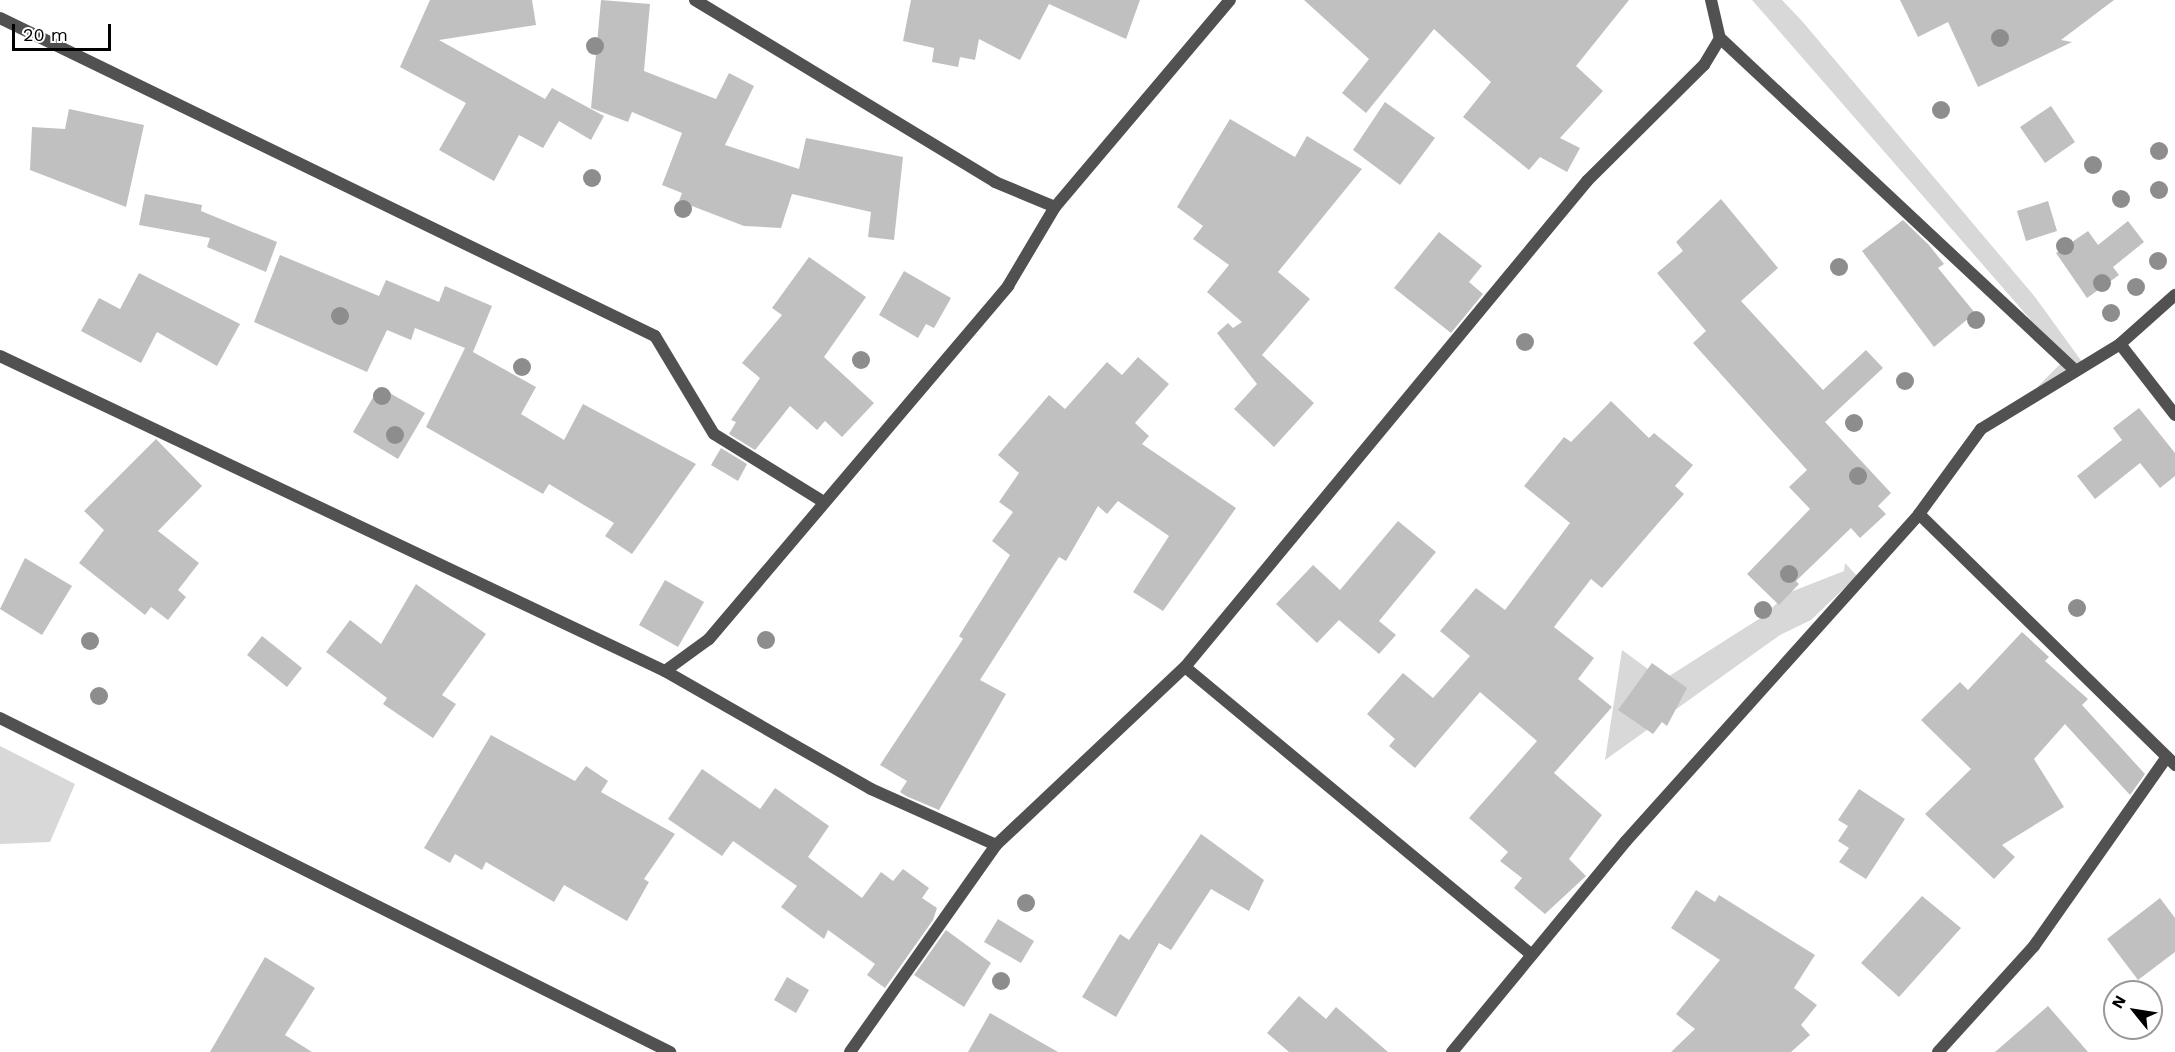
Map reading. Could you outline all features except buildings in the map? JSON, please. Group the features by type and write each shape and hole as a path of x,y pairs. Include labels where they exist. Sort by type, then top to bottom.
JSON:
{"street":[{"path":"695,0 995,182 1055,207"},
{"path":"665,671 709,639 822,501 1008,286 1055,207 1230,0"},
{"path":"1711,0 1720,38 2074,369"},
{"path":"0,18 655,336 714,434 822,501"},
{"path":"850,1052 996,845 1185,667 1587,181 1704,65 1720,38"},
{"path":"1452,1052 1530,953 1817,624 1920,514 1981,429 2074,369 2120,344 2175,295"},
{"path":"2120,344 2175,415"},
{"path":"0,356 665,671 871,789 996,845"},
{"path":"1920,514 2171,761 2034,946 1938,1052"},
{"path":"1185,667 1530,953"},
{"path":"0,718 670,1052"}],"shaded area":[{"path":"1752,0 1782,0 1802,21 2035,297 2085,366 2001,424 2065,359"},
{"path":"1845,563 1857,576 1811,620 1780,635 1605,760 1622,650 1663,680 1762,617 1788,593 1844,571"},
{"path":"0,746 75,784 50,842 0,844"}]}
